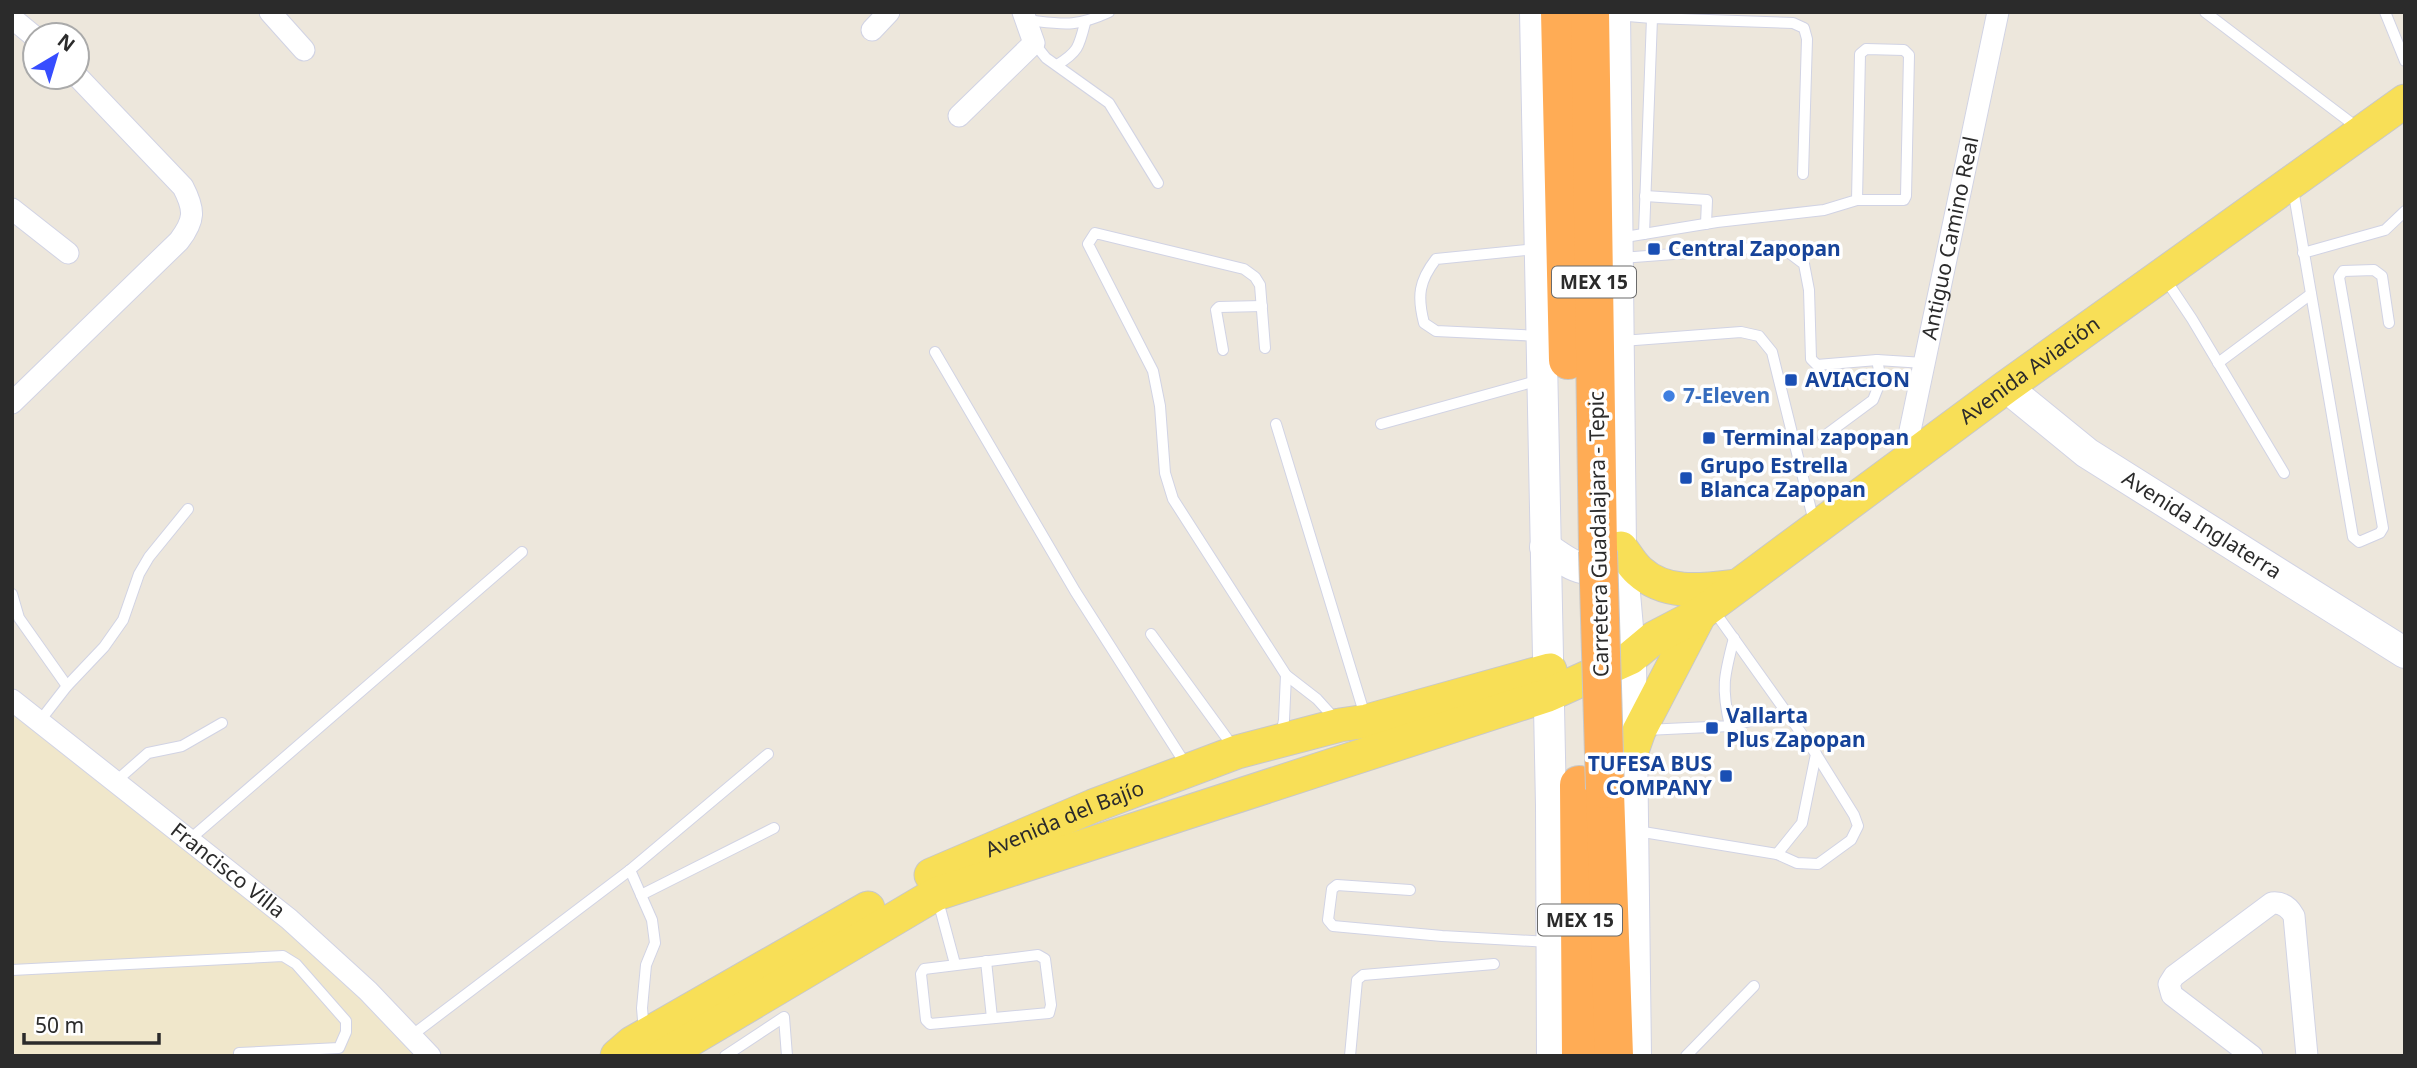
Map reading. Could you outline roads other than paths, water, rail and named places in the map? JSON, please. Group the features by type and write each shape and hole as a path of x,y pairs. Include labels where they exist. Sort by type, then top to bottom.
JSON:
{"highway":[{"name":"Carretera Guadalajara - Tepic","path":"1560,12 1584,549 1614,1056"},
{"name":"Carretera Guadalajara - Tepic","path":"1584,549 1607,13"},
{"name":"Carretera Guadalajara - Tepic","path":"1581,1056 1600,804"}],"main road":[{"path":"1535,12 1542,380 1584,549 1638,644 1636,741"},
{"path":"1607,13 1627,243 1619,341 1584,549 1548,683 1600,804 1636,1056"},
{"name":"Avenida Aviación","path":"1548,683 1638,644 1716,602 2006,387 2405,102"},
{"name":"Avenida Inglaterra","path":"2006,387 2087,453 2405,653"},
{"path":"1552,1056 1551,942 1600,804 1716,602 1655,582 1639,571 1584,549"},
{"name":"Avenida del Bajío","path":"653,1046 912,884 1093,806 1237,752 1353,723 1548,683"},
{"name":"Avenida del Bajío","path":"617,1056 653,1046 936,894 1548,683"}],"street":[{"path":"270,12 304,50"},
{"path":"872,30 889,12"},
{"name":"Antiguo Camino Real","path":"1903,464 1998,12"},
{"path":"959,116 1034,43 1024,16"},
{"path":"12,403 179,242 189,228 193,207 183,187 91,91"},
{"path":"12,209 68,253"},
{"name":"Francisco Villa","path":"12,700 289,919 368,991 430,1056"},
{"path":"2252,1056 2172,995 2169,984 2174,976 2272,903 2278,902 2290,909 2294,916 2307,1056"}],"lane":[{"path":"1024,16 1067,25 1085,23 1109,12"},
{"path":"2205,12 2363,131"},
{"path":"2385,12 2405,61"},
{"path":"1607,13 1652,18 1793,23 1804,28 1808,39 1803,174"},
{"path":"1627,243 1645,196 1652,18"},
{"path":"1057,65 1074,55 1080,45 1085,23"},
{"path":"1034,43 1046,58 1109,103 1158,183"},
{"path":"1627,243 1706,224 1824,210 1857,200 1900,201 1906,196 1909,55 1904,50 1866,49 1860,54 1857,200"},
{"path":"2292,183 2353,537 2359,542 2380,533 2383,528 2339,277 2343,271 2374,270 2382,276 2389,323"},
{"path":"1645,196 1707,200 1706,224"},
{"path":"2303,253 2385,230 2405,211"},
{"path":"1265,348 1260,285 1255,277 1244,269 1095,233 1090,238 1088,244 1153,372 1160,407 1165,473 1173,499 1286,675 1353,723"},
{"path":"1627,243 1780,246 1804,264 1809,290 1811,359 1817,366 1877,360 1924,363"},
{"path":"1540,248 1436,259 1424,275 1419,303 1424,323 1436,331 1541,337"},
{"path":"2162,275 2284,473"},
{"path":"2218,363 2311,294"},
{"path":"1223,350 1216,310 1219,307 1262,306"},
{"path":"1619,341 1741,332 1759,337 1772,352 1816,528"},
{"path":"935,352 1075,591 1189,770"},
{"path":"1823,437 1872,400 1881,380 1877,360"},
{"path":"1381,424 1542,380"},
{"path":"1276,424 1353,723"},
{"path":"40,722 67,686 104,647 123,620 139,574 149,557 188,509"},
{"path":"189,839 522,552"},
{"path":"12,594 19,618 67,686"},
{"path":"1600,804 1777,854 1797,863 1818,864 1852,840 1858,826 1854,815 1816,754 1734,638 1716,602"},
{"path":"1151,635 1237,752"},
{"path":"1730,726 1724,698 1724,678 1734,638"},
{"path":"1279,742 1284,720 1286,675"},
{"path":"1636,741 1730,726 1787,712"},
{"path":"115,782 148,753 182,746 222,723"},
{"path":"411,1036 630,870 768,754"},
{"path":"1777,854 1802,823 1816,754"},
{"path":"641,895 774,828"},
{"path":"630,870 652,920 655,943 646,965 642,1008 653,1046"},
{"path":"1410,890 1337,884 1332,888 1328,920 1333,926 1551,942"},
{"path":"936,894 955,964"},
{"path":"1038,955 1045,959 1051,1005 1049,1013 930,1024 926,1020 921,974 924,969 986,961 1038,955"},
{"path":"12,970 283,956 296,964 346,1021 346,1032 339,1048 295,1053 239,1054"},
{"path":"986,961 992,1018"},
{"path":"1350,1056 1357,980 1363,975 1494,964"},
{"path":"1686,1056 1754,986"},
{"path":"725,1056 784,1017 787,1056"}],"place":[{"name":"Central Zapopan","path":"1654,249"},
{"name":"AVIACION","path":"1791,380"},
{"name":"7-Eleven","path":"1669,396"},
{"name":"Terminal zapopan","path":"1709,438"},
{"name":"Grupo Estrella Blanca Zapopan","path":"1686,478"},
{"name":"Vallarta Plus Zapopan","path":"1712,728"},
{"name":"TUFESA BUS COMPANY","path":"1726,776"}]}
